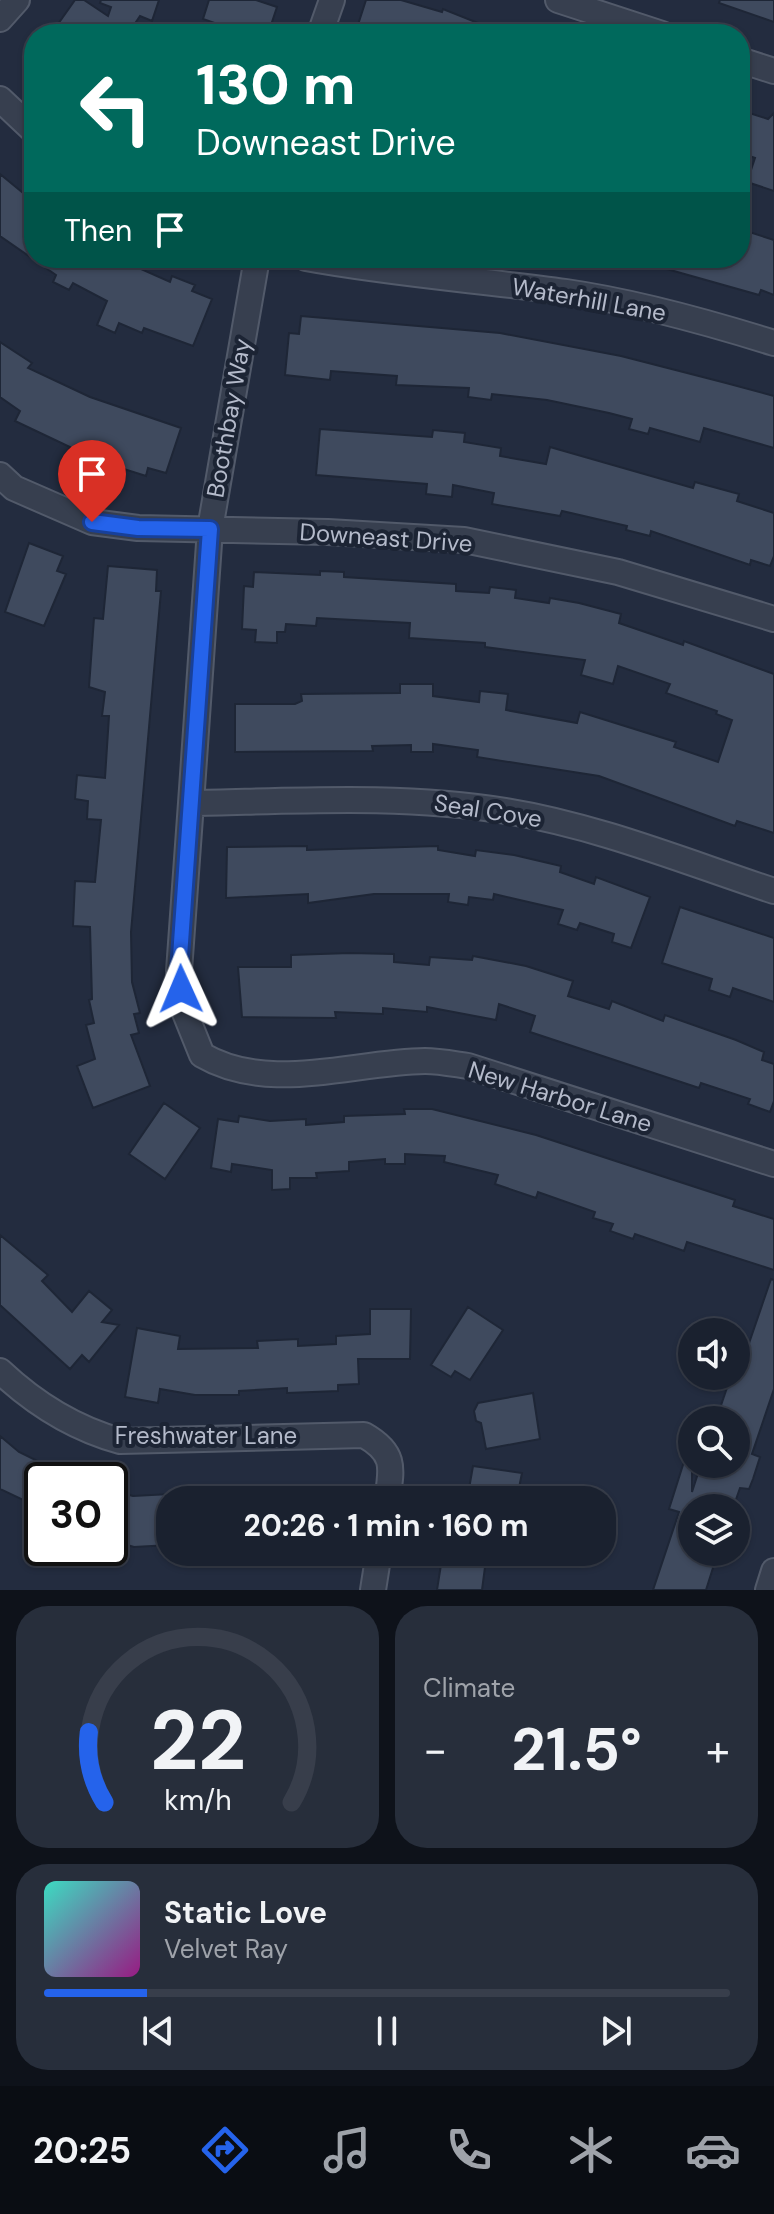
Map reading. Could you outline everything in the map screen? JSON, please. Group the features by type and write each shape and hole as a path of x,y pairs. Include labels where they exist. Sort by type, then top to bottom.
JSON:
{"street":[{"path":"0,19 17,0"},
{"path":"324,24 332,0"},
{"path":"558,0 631,24"},
{"path":"750,63 774,71"},
{"path":"0,99 24,122"},
{"name":"Boothbay Way","path":"202,1055 183,1008 179,971 210,529 255,268"},
{"name":"Waterhill Lane","path":"361,268 569,292 712,324 774,343"},
{"name":"Downeast Drive","path":"0,475 14,488 92,522 138,528 464,540 618,572 774,619"},
{"name":"Seal Cove","path":"191,803 411,800 507,811 591,829 774,891"},
{"name":"New Harbor Lane","path":"202,1055 246,1073 279,1074 426,1061 468,1066 774,1164"},
{"name":"Freshwater Lane","path":"0,1371 40,1405 86,1431 120,1441 364,1435 382,1445 391,1471 389,1486"},
{"path":"373,1590 377,1566"},
{"path":"768,1590 774,1571"}],"building":[{"path":"75,0 84,0 108,16 111,7 100,3 101,0 159,0 152,21 140,16 135,24 58,24"},
{"path":"209,0 256,0 277,7 271,24 217,24 203,19"},
{"path":"366,0 401,0 442,12 443,9 480,24 358,24"},
{"path":"720,0 774,0 774,22 719,3"},
{"path":"750,113 768,119 774,113 774,191 750,183 755,158 750,156"},
{"path":"0,174 24,194 24,253 0,236"},
{"path":"750,232 774,240 774,295 761,290 759,295 663,268 750,268"},
{"path":"46,268 141,268 170,282 172,276 195,285 192,291 212,299 193,346 144,328 142,333 119,323 115,333 97,325 107,301 73,283 69,290 53,282 56,275"},
{"path":"301,316 500,333 621,356 774,396 774,448 704,428 700,442 650,428 648,434 629,429 632,419 609,413 547,400 492,394 491,400 468,397 469,388 396,385 397,376 331,371 330,380 285,375 289,333 299,334"},
{"path":"0,342 32,363 28,368 90,397 181,428 166,473 148,468 146,476 92,459 91,462 68,453 70,447 15,421 20,411 0,397"},
{"path":"320,429 432,437 433,430 465,433 464,442 501,448 500,456 546,464 550,447 693,488 695,482 739,494 737,501 774,513 774,556 770,566 751,560 750,565 651,531 650,536 626,530 627,526 562,511 560,516 492,504 494,493 453,485 452,497 426,494 427,484 316,475"},
{"path":"29,543 63,556 57,571 66,574 44,626 5,612"},
{"path":"108,566 157,570 156,591 161,591 131,932 132,982 140,1013 134,1014 139,1033 131,1035 150,1086 93,1108 77,1066 95,1059 86,1025 94,1023 89,1000 92,999 90,927 73,926 75,881 95,882 101,820 87,819 88,801 75,799 77,775 105,778 109,716 102,716 105,692 89,687 94,618 103,619"},
{"path":"320,571 344,572 344,577 456,584 456,591 489,593 490,587 516,590 515,598 549,603 550,598 579,603 621,614 619,623 683,645 684,641 774,674 774,833 737,821 735,826 599,776 477,757 478,750 433,744 433,752 411,752 411,745 372,746 373,751 235,752 235,704 295,704 302,701 301,694 400,693 400,684 433,684 433,696 479,702 480,691 508,694 506,710 577,723 580,712 676,742 674,747 718,762 732,720 716,714 717,711 666,693 670,684 618,666 613,684 581,675 585,660 485,647 485,643 409,638 410,623 317,618 316,626 286,624 285,632 277,632 277,643 255,642 256,630 242,629 244,586 253,587 254,572 320,575"},
{"path":"307,846 307,850 438,846 438,850 475,856 476,850 514,855 561,866 560,872 594,884 596,877 650,897 631,948 612,942 614,934 580,923 577,930 558,924 563,910 494,894 493,900 469,897 468,905 448,902 449,894 374,894 308,903 308,894 226,898 227,847"},
{"path":"680,907 774,938 774,1002 733,988 730,997 709,990 712,979 662,963"},
{"path":"394,954 394,962 429,965 430,957 472,960 473,956 526,966 573,981 568,996 609,1009 612,1001 663,1021 665,1015 736,1040 764,1052 762,1060 774,1064 774,1101 770,1112 748,1104 750,1099 701,1083 699,1088 530,1032 535,1016 499,1004 496,1020 427,1007 427,1012 383,1008 383,1014 335,1012 336,1018 242,1017 238,967 291,967 291,955"},
{"path":"164,1103 200,1128 165,1179 129,1154"},
{"path":"404,1109 432,1109 536,1135 735,1200 733,1206 774,1219 774,1270 687,1242 684,1251 635,1234 633,1239 610,1231 613,1224 593,1218 595,1212 538,1192 536,1198 495,1184 498,1175 444,1162 445,1156 405,1154 405,1164 385,1164 385,1159 349,1162 349,1171 316,1173 317,1178 290,1178 290,1189 272,1190 272,1170 232,1164 231,1172 211,1168 218,1119 238,1122 239,1116 270,1121 306,1119 306,1125 344,1122 344,1116 405,1114"},
{"path":"0,1235 48,1275 42,1281 72,1312 89,1291 112,1310 102,1322 119,1325 89,1362 82,1355 70,1369 0,1305"},
{"path":"771,1279 774,1280 774,1389 752,1454 760,1457 749,1489 740,1488 738,1494 678,1494 678,1512 669,1509 679,1478 692,1478 692,1492 696,1478 750,1478 750,1406 721,1406 726,1390 750,1390 750,1340"},
{"path":"468,1307 503,1330 470,1380 455,1371 451,1377 431,1365"},
{"path":"370,1309 411,1309 410,1359 358,1359 359,1384 338,1385 338,1391 287,1393 287,1388 239,1391 239,1395 195,1395 160,1389 158,1403 125,1397 137,1328 180,1336 178,1349 258,1348 257,1341 298,1339 298,1346 336,1344 336,1336 370,1334"},
{"path":"533,1393 540,1439 486,1449 481,1423 476,1421 474,1411 478,1403"},
{"path":"0,1436 19,1452 39,1462 24,1462 24,1500 0,1489"},
{"path":"473,1466 522,1473 519,1486 469,1486"},
{"path":"128,1495 156,1495 156,1546 128,1545"},
{"path":"678,1515 678,1566 714,1566 706,1590 653,1590"},
{"path":"441,1566 485,1566 482,1590 437,1590"}],"route":[{"path":"92,522 138,528 210,529 179,971 181,989"}]}
